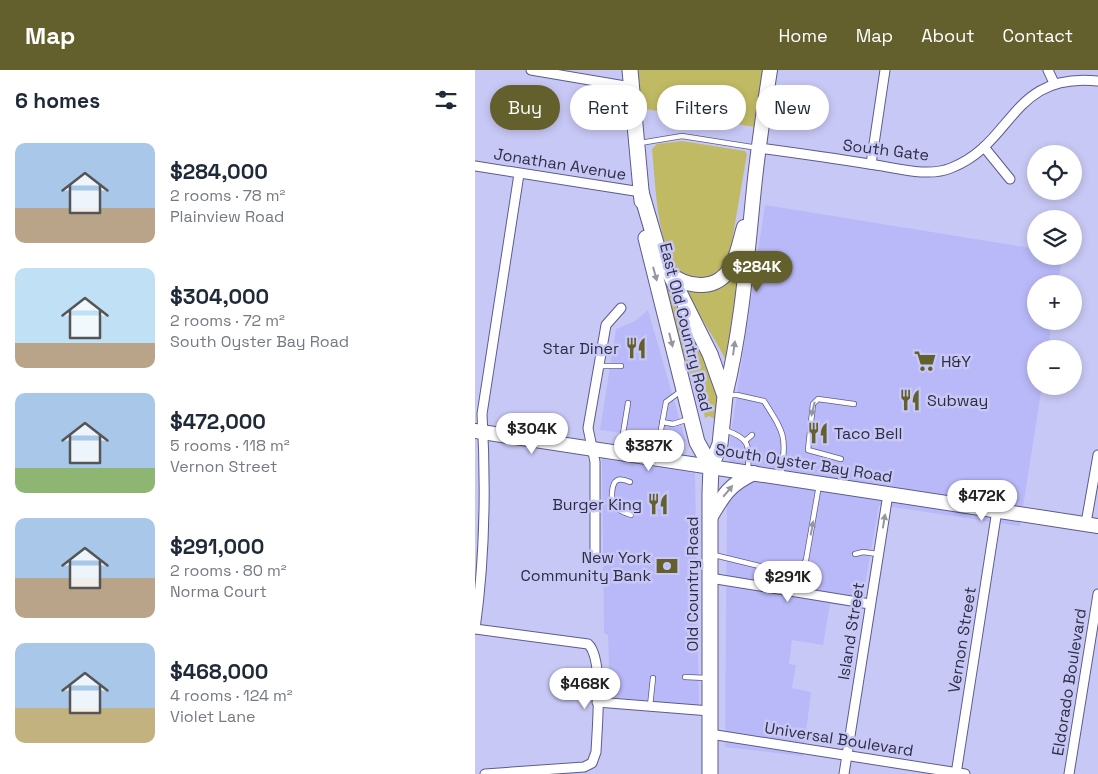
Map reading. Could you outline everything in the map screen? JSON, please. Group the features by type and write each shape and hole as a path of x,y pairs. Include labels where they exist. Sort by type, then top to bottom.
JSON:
{"main road":[{"name":"East Old Country Road","path":"630,70 631,85"},
{"path":"725,396 731,370 746,270 754,185 770,70"},
{"name":"East Old Country Road","path":"636,130 647,243 697,442 711,467"},
{"path":"668,272 683,283 698,286 712,283 724,275 737,251 754,185"},
{"name":"East Old Country Road","path":"641,192 668,272 709,354 725,396"},
{"name":"Old Country Road","path":"710,774 711,467 720,444 725,396"},
{"name":"South Oyster Bay Road","path":"479,432 1092,525"},
{"path":"710,518 721,499 735,482 751,472"}],"street":[{"path":"531,70 619,85"},
{"path":"871,164 885,70"},
{"path":"1048,70 1054,83"},
{"name":"South Gate","path":"759,148 923,172 950,169 984,147 1006,120 1035,93 1054,83 1079,80 1098,82"},
{"path":"984,147 1010,179"},
{"name":"Jonathan Avenue","path":"475,166 641,192"},
{"path":"485,774 584,766 592,763 595,758 597,702 595,655 588,644 475,629 483,572 479,432 492,337 519,174"},
{"path":"595,557 595,462 588,428 606,325 621,308"},
{"path":"1092,525 1098,456"},
{"name":"Island Street","path":"844,774 888,494"},
{"name":"Vernon Street","path":"959,774 997,510"},
{"path":"710,578 870,604"},
{"name":"Eldorado Boulevard","path":"1069,774 1098,594"},
{"path":"597,702 710,711"},
{"name":"Universal Boulevard","path":"709,734 959,774"}],"lane":[{"path":"637,144 682,136 759,148"},
{"path":"599,366 621,366"},
{"path":"655,458 665,402 684,389"},
{"path":"725,396 737,395 764,401 782,431 785,443 781,477"},
{"path":"841,459 807,450 813,404 818,399 823,399 854,404"},
{"path":"619,453 628,403"},
{"path":"662,422 673,424 691,418"},
{"path":"769,423 774,418"},
{"path":"721,429 742,436 749,446 751,472"},
{"path":"745,441 752,435"},
{"path":"630,482 621,478 616,479 613,483 611,500 617,508 631,515"},
{"path":"710,554 784,572 800,568 806,560 820,483"},
{"path":"855,554 863,552 878,554"},
{"path":"685,677 709,678"},
{"path":"650,706 653,678"}],"shaded area":[{"path":"630,70 770,70 768,85 756,85 756,127 746,126 746,85 657,85 657,111 647,109 647,85 631,85"},
{"path":"682,141 745,151 747,154 728,264 713,276 683,277 667,250 662,234 656,199 652,149 657,144"},
{"path":"765,205 1027,248 1027,265 1061,265 1059,275 1027,275 1027,330 1051,330 1049,340 1027,340 1027,395 1041,395 1020,526 879,505 861,608 830,604 823,645 792,640 789,664 796,665 792,688 811,692 803,756 725,747 727,501 730,440"},
{"path":"741,260 729,367 685,291 722,285 735,274"},
{"path":"667,280 716,383 718,400 716,400 715,419 709,416 705,418 701,401 698,401 662,282"},
{"path":"648,310 686,442 600,430 616,329 635,321"},
{"path":"602,459 695,473 699,706 610,697 608,635 604,633"}],"place":[{"name":"Star Diner","path":"636,348"},
{"name":"H&Y","path":"925,361"},
{"name":"Subway","path":"910,400"},
{"name":"Taco Bell","path":"818,433"},
{"name":"Burger King","path":"658,504"},
{"name":"New York Community Bank","path":"667,566"}]}
